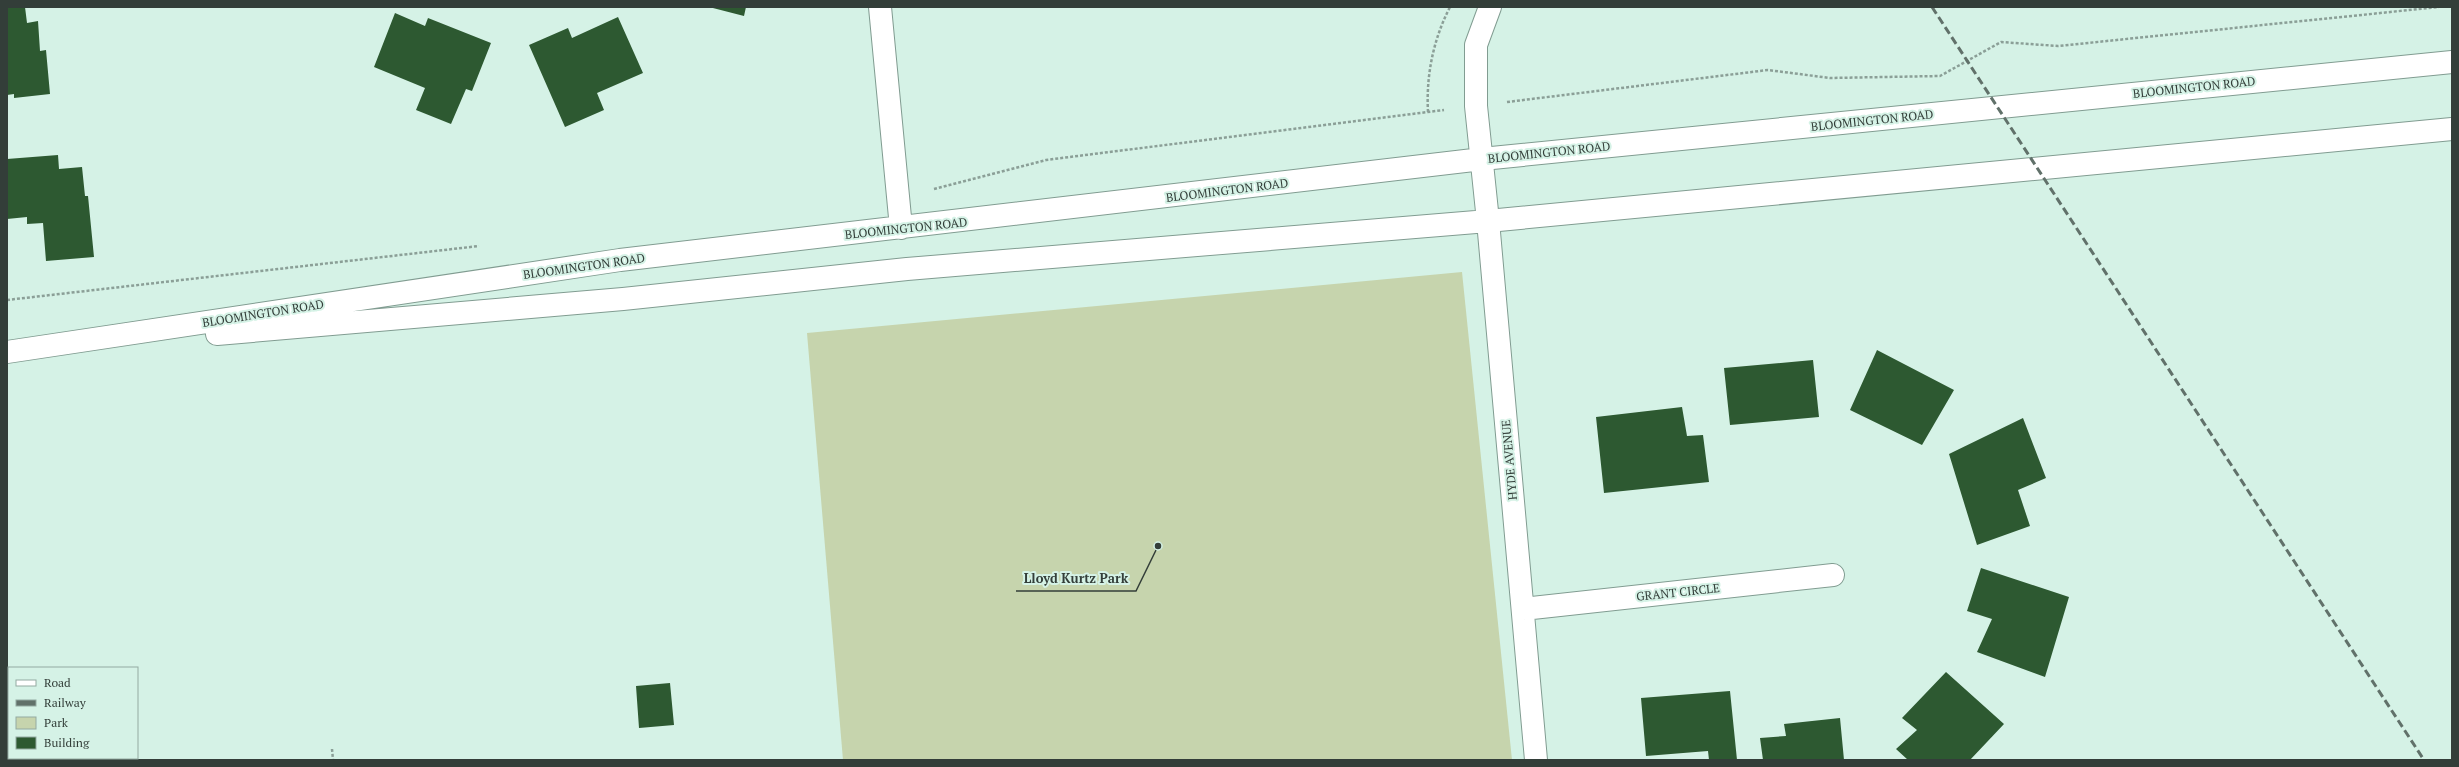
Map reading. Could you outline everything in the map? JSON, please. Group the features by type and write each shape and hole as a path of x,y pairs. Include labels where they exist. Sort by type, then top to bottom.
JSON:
{"street":[{"path":"880,7 901,228"},
{"name":"HYDE AVENUE","path":"1490,7 1476,44 1476,106 1488,221 1536,760"},
{"name":"BLOOMINGTON ROAD","path":"7,352 620,260 1482,159 2452,62"},
{"name":"BLOOMINGTON ROAD","path":"7,352 623,299 907,269 1488,221 2452,129"},
{"name":"GRANT CIRCLE","path":"1522,609 1833,575"}],"path":[{"path":"1428,112 1427,83 1430,65 1450,7"},
{"path":"899,198 1046,160 1476,106 1768,70 1830,78 1940,76 2001,42 2058,46 2439,7"},
{"path":"7,300 480,246"},
{"path":"332,749 333,760"}],"green space":[{"path":"1462,272 1512,760 843,760 807,333"}],"building":[{"path":"7,7 25,7 27,23 38,21 40,51 46,50 50,94 14,98 14,94 7,95"},
{"path":"709,7 746,7 744,16"},
{"path":"395,13 425,26 428,18 491,43 472,91 466,89 451,124 416,110 425,88 374,67"},
{"path":"618,17 643,73 597,93 604,110 565,127 529,45 568,28 572,38"},
{"path":"58,155 59,169 82,167 85,196 88,196 94,257 46,261 43,223 27,224 27,217 7,219 7,159"},
{"path":"1877,350 1954,390 1922,445 1850,410"},
{"path":"1813,360 1819,417 1730,425 1724,368"},
{"path":"1682,407 1687,436 1703,435 1709,482 1604,493 1596,417"},
{"path":"2023,418 2046,478 2018,490 2030,526 1977,545 1949,454"},
{"path":"1981,568 2069,597 2045,677 1977,652 1992,619 1967,611"},
{"path":"1946,672 2004,724 1970,760 1908,760 1896,749 1917,730 1902,718"},
{"path":"670,683 674,725 639,728 636,686"},
{"path":"1730,691 1737,760 1709,760 1708,751 1646,756 1641,698"},
{"path":"1840,718 1844,760 1763,760 1760,738 1786,736 1784,724"}],"railway":[{"path":"1932,7 2424,760"}],"place":[{"name":"Lloyd Kurtz Park","path":"1158,546"}]}
